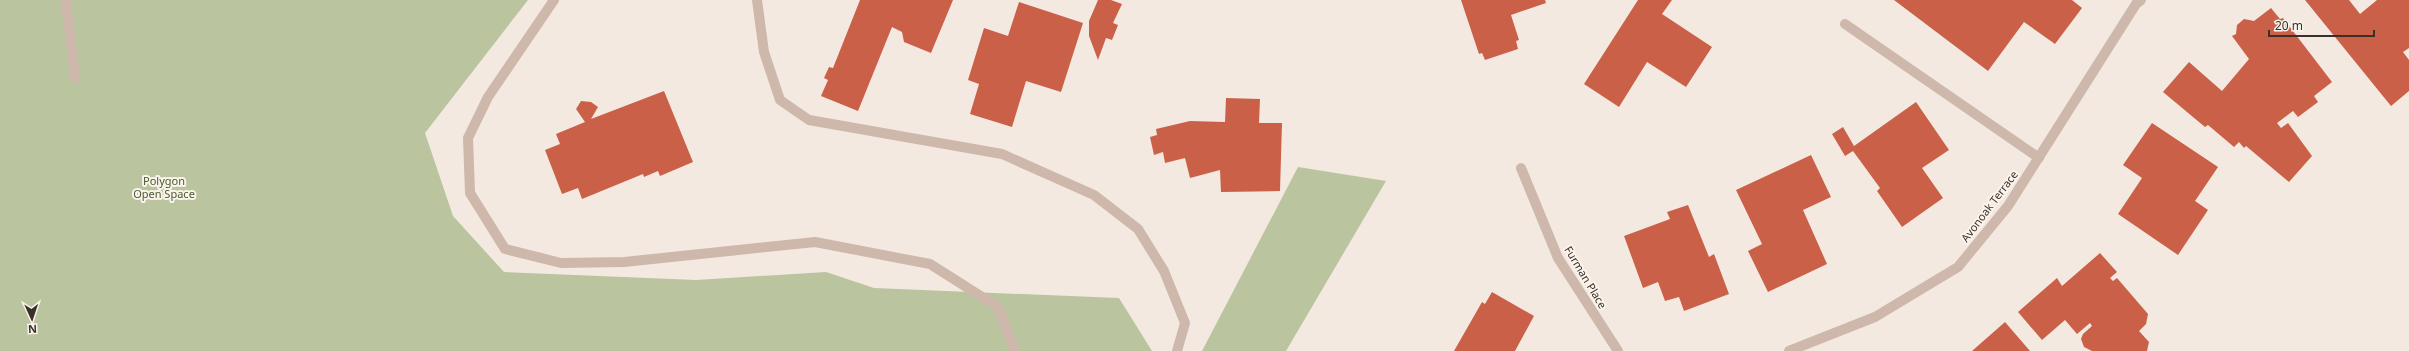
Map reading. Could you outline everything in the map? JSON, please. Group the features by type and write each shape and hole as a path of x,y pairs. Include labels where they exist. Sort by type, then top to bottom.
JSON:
{"street":[{"path":"66,0 75,78"},
{"path":"554,0 488,97 468,138 470,193 505,249 561,263 624,262 815,242 930,264 998,307 1015,351"},
{"path":"757,0 764,52 780,100 809,120 1002,154 1094,195 1138,229 1164,271 1185,323 1177,351"},
{"name":"Avonoak Terrace","path":"1789,351 1875,317 1958,267 2008,206 2136,4 2141,0"},
{"path":"1845,24 2039,158"},
{"name":"Furman Place","path":"1521,168 1558,258 1618,351"}],"green space":[{"name":"Polygon Open Space","path":"0,0 528,0 425,133 453,216 504,272 696,280 826,272 874,288 1119,298 1152,351 0,351"},
{"path":"1298,167 1386,181 1286,351 1202,351"}],"building":[{"path":"860,0 953,0 931,53 904,42 902,32 892,27 858,111 821,96 828,80 824,78 829,67 833,68"},
{"path":"1098,0 1111,0 1122,4 1113,23 1118,25 1112,40 1106,38 1098,60 1089,36 1089,21"},
{"path":"1461,0 1545,0 1546,3 1511,15 1519,40 1516,41 1518,49 1485,60 1482,53 1479,54"},
{"path":"1638,0 1672,0 1662,14 1712,47 1686,87 1647,62 1619,107 1584,84"},
{"path":"1894,0 2072,0 2082,8 2055,44 2024,22 1988,71"},
{"path":"2305,0 2349,0 2360,14 2377,0 2409,0 2409,48 2403,52 2409,60 2409,91 2391,106"},
{"path":"1019,2 1083,23 1061,92 1026,81 1012,127 970,114 979,84 968,80 984,28 1008,36"},
{"path":"2271,8 2280,19 2283,18 2332,82 2314,96 2318,102 2298,117 2293,111 2277,123 2281,128 2288,123 2312,156 2289,182 2246,146 2244,148 2239,142 2234,147 2208,125 2205,127 2163,92 2189,62 2222,91 2249,59 2232,36 2236,34 2237,25 2244,19 2254,21"},
{"path":"664,91 693,162 660,176 658,171 644,177 643,174 582,199 578,188 562,194 545,150 560,144 556,134 585,122 576,109 581,101 591,102 598,107 591,119"},
{"path":"1226,98 1260,99 1259,123 1282,123 1280,191 1221,192 1220,170 1190,178 1185,158 1165,163 1163,152 1154,155 1150,137 1157,135 1156,129 1190,121 1225,122"},
{"path":"1916,102 1949,150 1922,168 1943,198 1902,227 1877,191 1880,188 1853,151 1845,156 1832,134 1843,127 1854,146"},
{"path":"2152,123 2218,167 2195,201 2208,210 2178,255 2118,214 2142,178 2123,165"},
{"path":"1811,155 1831,197 1803,210 1827,264 1768,292 1748,251 1762,244 1736,190"},
{"path":"1688,205 1709,257 1714,254 1729,294 1684,311 1679,297 1665,301 1658,282 1643,288 1624,236 1670,219 1667,212"},
{"path":"2100,253 2117,272 2110,278 2113,281 2117,278 2148,314 2146,324 2139,331 2149,342 2147,351 2092,351 2084,347 2081,339 2083,334 2092,326 2090,323 2077,334 2065,320 2042,340 2018,312 2057,278 2062,286"},
{"path":"1492,292 1534,316 1515,351 1454,351 1482,302 1485,304"},
{"path":"2005,322 2030,351 1972,351"}]}
